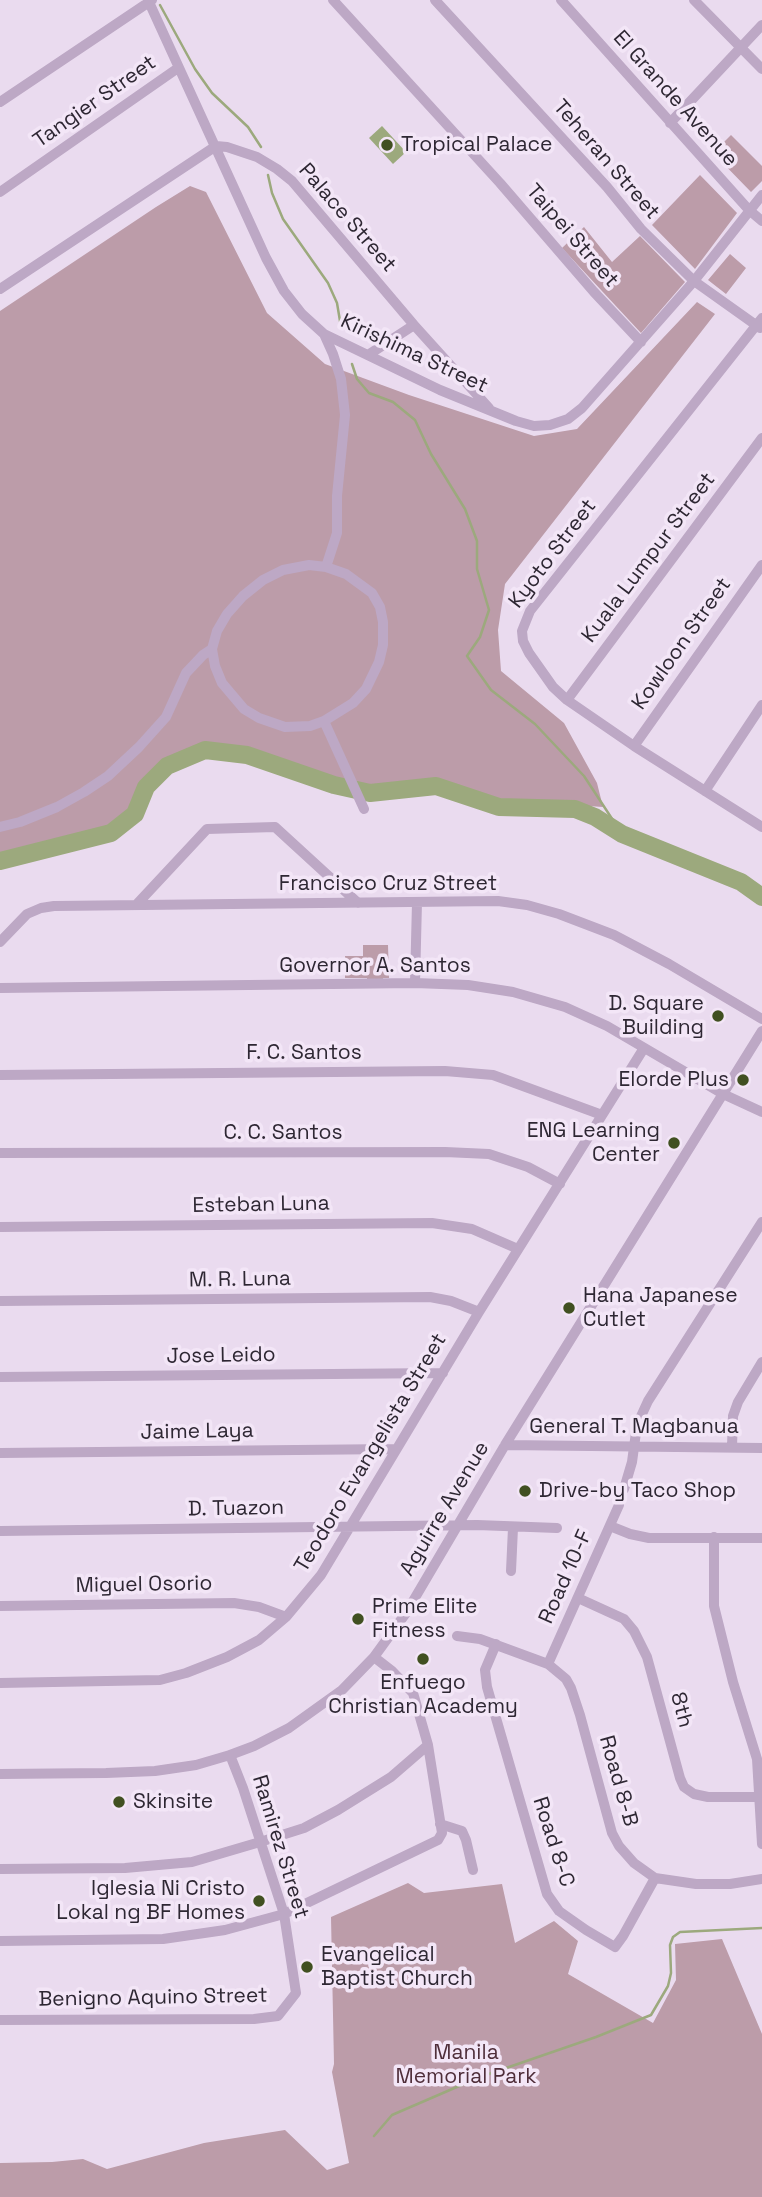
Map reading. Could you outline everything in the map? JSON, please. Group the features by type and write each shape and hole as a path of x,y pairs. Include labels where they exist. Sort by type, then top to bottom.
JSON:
{"street":[{"name":"Taipei Street","path":"332,0 641,342"},
{"name":"Teheran Street","path":"435,0 607,187 641,229 694,281 760,325"},
{"name":"El Grande Avenue","path":"561,0 749,210 762,221"},
{"path":"694,0 762,69"},
{"name":"Kirishima Street","path":"150,1 266,258 284,291 302,314 324,334 440,390 534,426 550,425 568,419 582,408 694,281 762,195"},
{"path":"0,102 150,1"},
{"path":"670,123 762,25"},
{"name":"Tangier Street","path":"0,192 178,68"},
{"path":"0,289 216,146"},
{"name":"Palace Street","path":"216,146 240,150 257,157 292,181 414,325 492,411"},
{"path":"368,355 414,325"},
{"name":"Kyoto Street","path":"760,325 525,620 522,631 529,653 553,687 567,700 762,827"},
{"path":"324,334 341,379 345,415 337,496 337,533 326,567"},
{"name":"Kuala Lumpur Street","path":"567,700 762,438"},
{"path":"309,565 326,567 360,582 372,593 380,607 383,645 372,678 353,703 324,721 310,726 285,727 259,718 244,709 222,683 212,649 217,631 227,614 262,580 283,570 309,565"},
{"name":"Kowloon Street","path":"634,746 762,565"},
{"path":"0,827 57,807 108,776 158,728 172,706 186,673 212,649"},
{"path":"705,791 762,705"},
{"path":"324,721 361,804"},
{"path":"137,904 208,829 275,827 358,903"},
{"name":"Francisco Cruz Street","path":"0,942 27,914 41,908 137,904 485,900 527,905 559,914 627,941 762,1018"},
{"path":"415,983 417,902"},
{"name":"Governor A. Santos","path":"0,988 415,983 468,985 538,998 607,1026 723,1094 762,1112"},
{"name":"Aguirre Avenue","path":"0,1774 156,1771 196,1765 254,1746 289,1728 342,1690 374,1657 406,1613 505,1446 762,1031"},
{"name":"Teodoro Evangelista Street","path":"0,1683 160,1680 227,1657 259,1640 286,1617 321,1575 395,1449 644,1048"},
{"name":"F. C. Santos","path":"0,1075 445,1071 494,1075 602,1115"},
{"name":"C. C. Santos","path":"0,1153 489,1154 528,1167 560,1184"},
{"path":"624,1489 637,1425 648,1401 762,1222"},
{"name":"Esteban Luna","path":"0,1227 432,1223 472,1229 518,1249"},
{"name":"M. R. Luna","path":"0,1301 430,1297 451,1301 479,1312"},
{"path":"732,1447 735,1409 762,1362"},
{"name":"Jose Leido","path":"0,1377 443,1373"},
{"name":"General T. Magbanua","path":"505,1446 762,1448"},
{"name":"Jaime Laya","path":"0,1453 395,1449"},
{"name":"Road 10-F","path":"548,1664 619,1505"},
{"name":"D. Tuazon","path":"0,1531 457,1525 557,1528"},
{"path":"610,1527 649,1538 762,1538"},
{"path":"511,1571 513,1528"},
{"path":"714,1537 714,1606 733,1682 757,1759 762,1844"},
{"name":"8th","path":"578,1598 624,1619 634,1630 646,1657 684,1787 694,1794 708,1797 760,1797"},
{"name":"Miguel Osorio","path":"0,1606 234,1603 259,1607 286,1617"},
{"path":"457,1636 480,1639 548,1664"},
{"name":"Road 8-C","path":"496,1644 485,1670 487,1687 547,1894 553,1903 577,1924 615,1947 655,1878"},
{"path":"0,1941 163,1939 225,1930 285,1914 438,1840 441,1828 428,1745 413,1693 374,1657"},
{"name":"Road 8-B","path":"548,1664 566,1679 571,1688 612,1833 634,1863 655,1878"},
{"path":"0,1868 125,1868 192,1862 304,1828 391,1777 428,1745"},
{"name":"Ramirez Street","path":"230,1755 285,1914 296,1993"},
{"path":"441,1828 462,1831 474,1870"},
{"path":"655,1878 696,1884 730,1884 762,1879"},
{"name":"Benigno Aquino Street","path":"0,2020 254,2019 278,2016 296,1993"}],"green space":[{"path":"731,135 762,166 762,181 751,192 713,153"},
{"path":"700,175 737,213 695,269 652,225"},
{"path":"190,186 206,192 267,313 325,364 534,436 577,429 697,302 715,314 505,584 498,630 501,671 564,723 597,783 603,807 500,800 437,779 370,793 334,785 247,755 205,750 167,766 146,787 135,814 111,833 0,861 0,311"},
{"path":"584,227 612,262 640,236 685,282 641,333 562,248"},
{"path":"730,254 746,268 726,294 708,280"},
{"path":"363,945 388,945 389,978 383,978 383,982 367,982 367,978 345,978 345,956 363,956"},
{"name":"Manila Memorial Park","path":"408,1883 424,1893 502,1884 515,1943 554,1921 578,1941 568,1974 653,2023 676,1980 675,1944 722,1939 762,2034 762,2197 0,2197 0,2163 83,2159 107,2169 204,2143 285,2130 327,2170 349,2163 332,2072 331,1917"}],"shaded area":[{"name":"Tropical Palace","path":"382,126 406,152 393,164 369,138"}],"waterway":[{"path":"160,5 195,69 212,93 248,127 261,147"},
{"path":"268,175 283,219 328,283 337,303 341,327"},
{"path":"352,364 357,379 369,393 393,402 415,420 431,454 465,509 477,541 477,569 489,610 480,637 467,656 491,690 535,724 584,776 622,834"},
{"path":"0,861 111,833 135,814 146,787 167,766 205,750 247,755 334,785 370,793 436,786 499,807 575,809 595,817 622,834 741,882 762,897"},
{"path":"374,2136 392,2115 480,2077 651,2015 668,1986 671,1973 670,1945 673,1937 680,1932 762,1928"}],"place":[{"name":"Tropical Palace","path":"387,145"},
{"name":"D. Square Building","path":"718,1016"},
{"name":"Elorde Plus","path":"743,1080"},
{"name":"ENG Learning Center","path":"674,1143"},
{"name":"Hana Japanese Cutlet","path":"569,1308"},
{"name":"Drive-by Taco Shop","path":"525,1491"},
{"name":"Prime Elite Fitness","path":"358,1619"},
{"name":"Enfuego Christian Academy","path":"423,1659"},
{"name":"Skinsite","path":"119,1802"},
{"name":"Iglesia Ni Cristo Lokal ng BF Homes","path":"259,1901"},
{"name":"Evangelical Baptist Church","path":"307,1967"}]}
